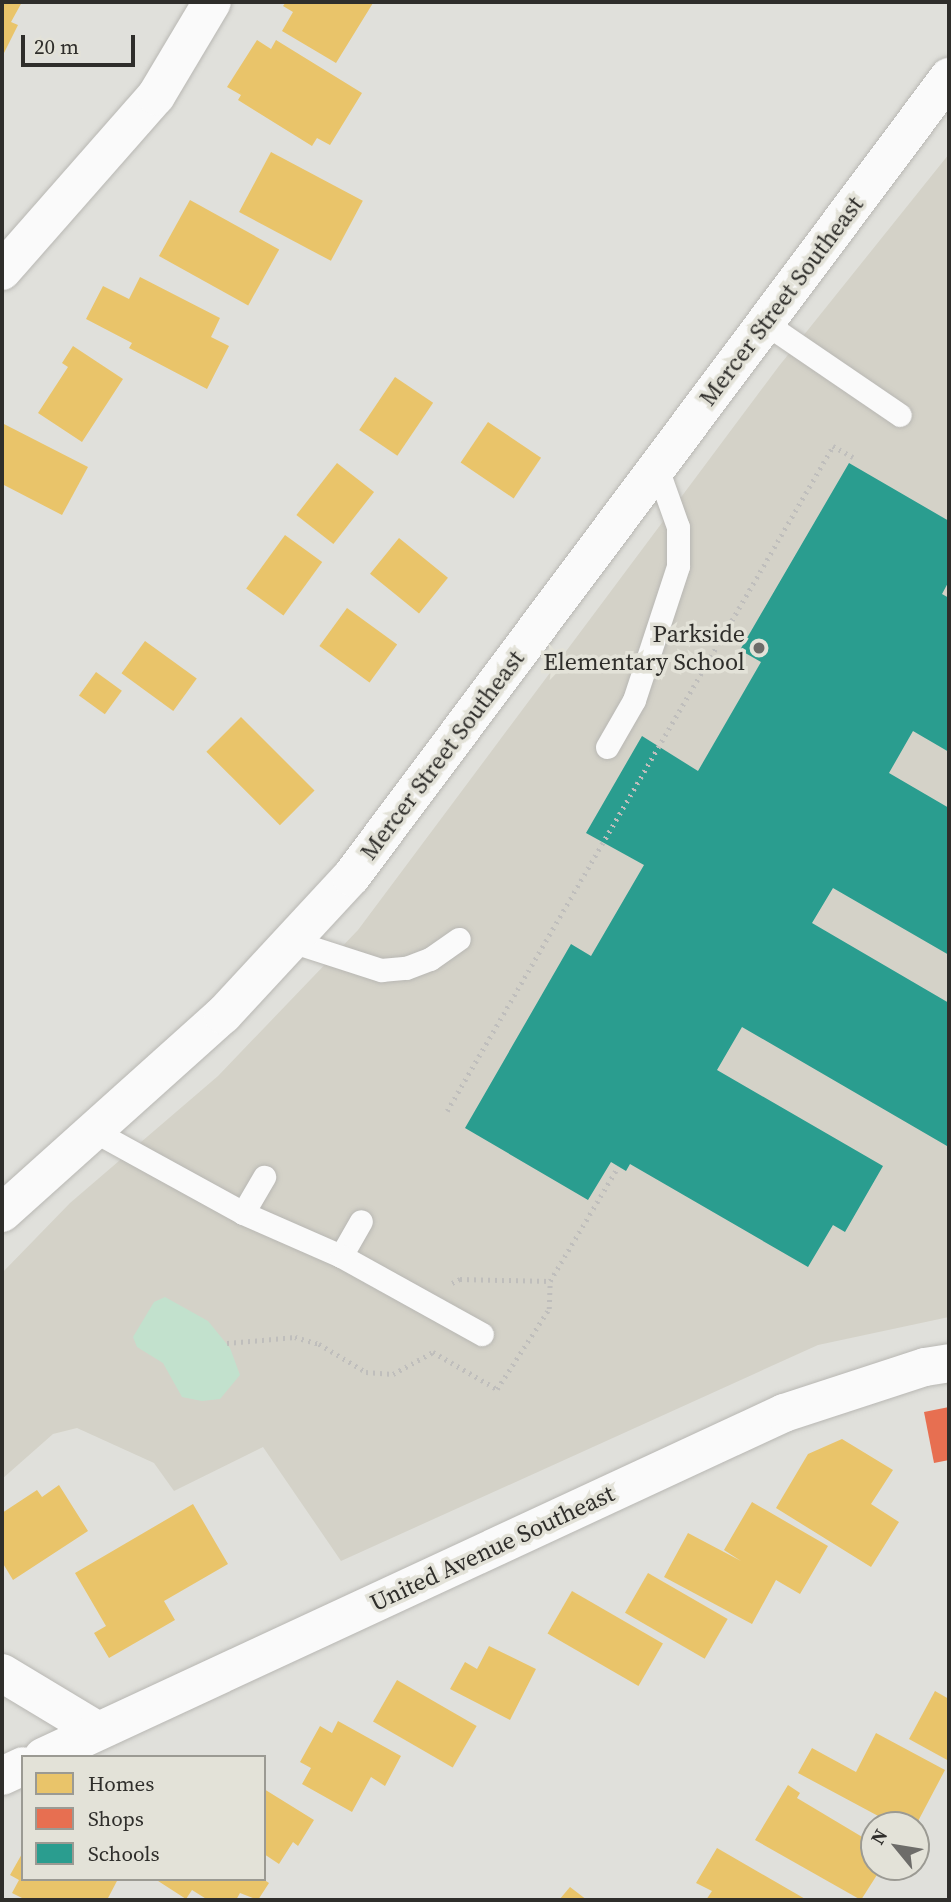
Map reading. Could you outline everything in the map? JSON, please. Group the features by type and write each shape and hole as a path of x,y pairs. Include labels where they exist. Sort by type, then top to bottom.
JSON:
{"street":[{"path":"2,271 156,96 212,2"},
{"name":"Mercer Street Southeast","path":"2,1213 223,1015 351,877 949,78"},
{"name":"United Avenue Southeast","path":"47,1755 784,1413 925,1367 949,1363"},
{"path":"2,1673 98,1731"},
{"path":"2,1776 21,1767"}],"lane":[{"path":"765,323 900,415"},
{"path":"607,747 634,700 678,566 678,527 657,468"},
{"path":"291,941 381,970 405,968 430,959 459,939"},
{"path":"94,1131 243,1213 341,1256 482,1334"},
{"path":"243,1213 264,1177"},
{"path":"341,1256 361,1221"}],"path":[{"path":"447,1111 833,446 853,457"},
{"path":"227,1343 295,1337 319,1344 366,1372 393,1374 433,1352 497,1389 549,1309 550,1280 618,1167"},
{"path":"420,1300 460,1279 550,1280"}],"shaded area":[{"name":"Parkside Elementary School","path":"949,154 949,1317 818,1345 341,1561 263,1447 174,1491 154,1463 77,1428 53,1434 2,1479 2,1273 70,1203 218,1076 358,930 779,366"}],"green space":[{"path":"165,1297 208,1321 230,1348 240,1375 220,1399 202,1401 182,1397 163,1363 137,1347 133,1337 154,1302"}],"building: Homes":[{"path":"2,2 22,2 11,22 18,25 2,57"},
{"path":"286,2 373,3 336,63 282,31 293,12 283,6"},
{"path":"257,40 271,49 276,40 362,93 330,145 317,138 312,146 238,100 241,95 227,87"},
{"path":"271,152 363,201 331,261 239,212"},
{"path":"190,200 279,249 248,305 159,256"},
{"path":"140,277 220,318 211,337 229,346 207,389 129,348 132,343 86,319 103,286 129,299"},
{"path":"73,346 123,379 82,442 38,413 68,367 62,363"},
{"path":"395,377 433,403 397,456 359,430"},
{"path":"488,422 541,458 514,498 461,463"},
{"path":"2,423 88,467 62,515 2,484"},
{"path":"337,463 374,492 333,544 296,515"},
{"path":"285,535 322,562 283,615 246,588"},
{"path":"399,538 448,578 419,613 370,574"},
{"path":"347,608 397,644 370,682 319,646"},
{"path":"145,641 197,679 173,711 121,673"},
{"path":"96,672 122,691 105,714 79,695"},
{"path":"241,717 315,791 280,825 206,752"},
{"path":"842,1439 893,1470 871,1504 899,1522 871,1567 776,1508 808,1454"},
{"path":"59,1485 88,1531 13,1580 2,1562 2,1513 37,1490 42,1497"},
{"path":"752,1502 828,1546 800,1594 776,1580 752,1624 664,1577 688,1533 741,1561 724,1550"},
{"path":"193,1504 228,1564 164,1601 175,1620 109,1658 94,1633 106,1626 75,1573"},
{"path":"648,1573 728,1619 705,1659 625,1613"},
{"path":"572,1591 663,1644 638,1686 548,1633"},
{"path":"489,1646 536,1669 510,1720 450,1689 465,1662 477,1669"},
{"path":"397,1680 477,1726 453,1768 373,1722"},
{"path":"935,1691 949,1699 949,1761 909,1739"},
{"path":"338,1721 401,1756 385,1786 371,1777 352,1812 302,1784 311,1768 300,1762 320,1726 332,1733"},
{"path":"876,1733 945,1770 923,1811 869,1811 798,1773 812,1748 856,1772"},
{"path":"788,1785 800,1793 797,1798 860,1836 860,1881 873,1881 861,1900 755,1840"},
{"path":"266,1790 314,1820 298,1846 293,1842 279,1864 266,1855"},
{"path":"717,1848 807,1900 706,1900 712,1891 696,1883"},
{"path":"21,1856 21,1881 117,1881 107,1900 26,1900 12,1893 19,1880 10,1875"},
{"path":"158,1881 269,1883 258,1900 240,1893 236,1900 208,1900 192,1890 186,1899"},
{"path":"570,1887 587,1900 559,1900"}],"building: Shops":[{"path":"949,1407 949,1460 934,1463 924,1412"}],"building: Schools":[{"path":"849,463 949,521 949,581 942,594 949,598 949,752 913,731 889,773 949,808 949,955 833,888 812,923 949,1003 949,1142 947,1146 742,1027 717,1070 883,1166 845,1232 833,1225 808,1267 630,1164 626,1171 611,1162 588,1200 465,1128 571,944 591,956 644,865 586,833 642,736 698,771 761,662 740,650"}],"place":[{"name":"Parkside Elementary School","path":"759,648"}]}
